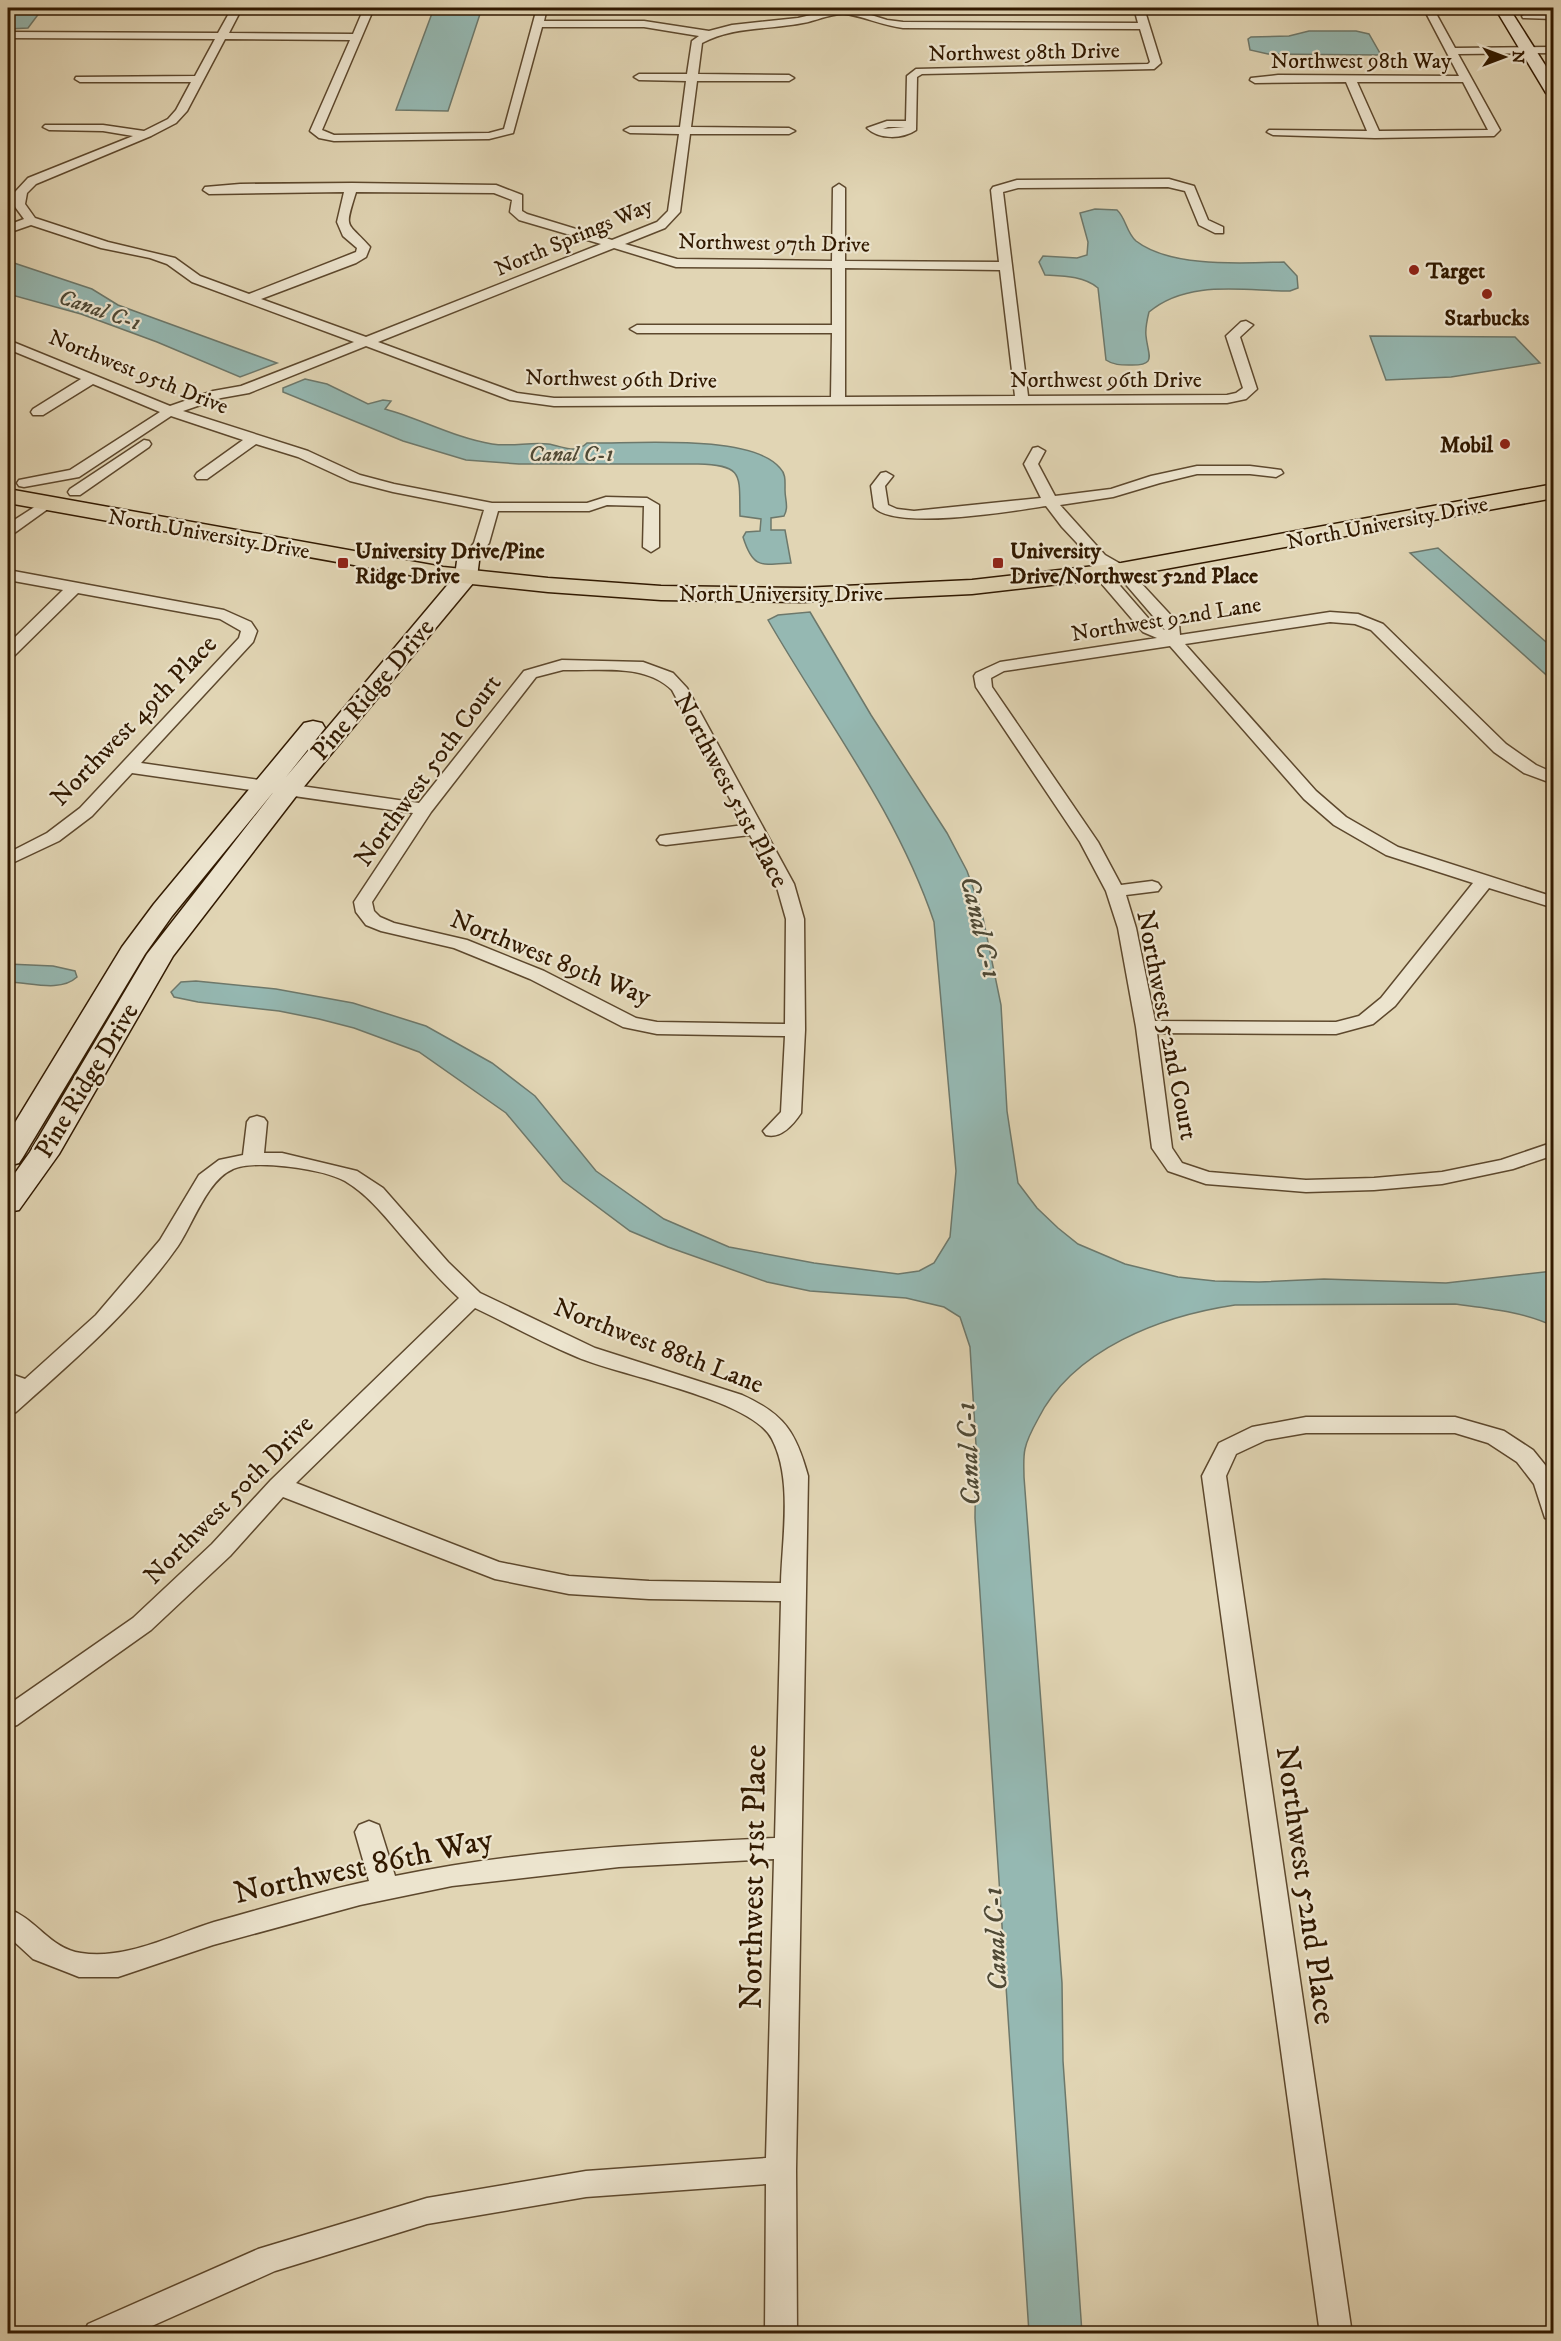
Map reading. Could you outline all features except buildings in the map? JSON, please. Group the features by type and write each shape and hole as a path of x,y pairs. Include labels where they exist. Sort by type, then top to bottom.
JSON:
{"main road":[{"name":"North University Drive","path":"1107,567 1554,476"},
{"name":"North University Drive","path":"12,487 45,494 75,492 415,554 459,571"},
{"name":"North University Drive","path":"12,487 47,503 459,571 661,593 802,595 972,587 1107,567 1554,491"},
{"path":"1462,506 1484,493 1482,489"},
{"path":"47,503 81,499 126,506 147,505"}],"street":[{"path":"16,181 32,181 147,134 172,121 181,111 237,8"},
{"path":"369,8 316,131 323,136 429,137 501,134 509,131 542,8"},
{"path":"538,24 644,24 707,34 801,21 848,9 886,23 903,25 1145,26 1139,8"},
{"path":"1502,8 1554,93"},
{"path":"1524,12 1554,15 1552,8"},
{"path":"1266,12 1429,9 1494,130 1490,134 1375,135 1274,132"},
{"path":"1524,12 1551,50"},
{"name":"Northwest 98th Drive","path":"912,124 912,76 920,71 1150,67 1156,63 1145,26"},
{"name":"North Springs Way","path":"12,487 74,474 170,411 219,394 244,390 661,225 674,212 687,130 697,41 707,34"},
{"path":"8,35 355,37"},
{"path":"1453,51 1526,47 1551,50"},
{"path":"639,77 789,78"},
{"name":"Northwest 98th Way","path":"1255,80 1278,78 1466,79"},
{"path":"80,79 197,79"},
{"path":"1350,79 1375,135"},
{"path":"49,127 103,128 147,134"},
{"path":"630,130 789,131"},
{"path":"8,229 31,221 18,204 21,192 32,181"},
{"path":"1022,400 997,190 1004,186 1017,184 1169,183 1183,185 1191,189 1203,222 1219,230"},
{"path":"248,299 352,260 362,254 364,248 344,232 341,223 352,187"},
{"name":"Northwest 97th Drive","path":"209,190 352,187 496,189 518,198 516,212 523,217 676,263 1005,266"},
{"path":"838,401 839,188"},
{"name":"Northwest 96th Drive","path":"31,221 105,245 171,261 196,279 515,397 555,402 1227,399 1242,396 1250,390 1233,336 1246,325"},
{"path":"637,328 837,329"},
{"name":"Northwest 95th Drive","path":"8,344 187,418 303,454 355,478 393,488 492,507 589,507 601,512 623,515 644,515 652,511 651,547"},
{"path":"38,412 91,379"},
{"name":"North Springs Way","path":"75,492 157,434 187,418 232,399 244,390"},
{"name":"Northwest 95th Drive","path":"202,476 255,438"},
{"path":"1038,452 1030,464 1050,502 1107,567 1154,606 1173,627 1172,639"},
{"path":"886,476 878,486 881,507 894,513 945,513 1113,493 1155,479 1197,470 1250,470 1276,473"},
{"path":"8,531 47,503"},
{"path":"459,571 481,543 492,507"},
{"path":"1107,567 1132,610 1149,629 1172,639 1310,795 1340,821 1392,851 1554,903"},
{"name":"Pine Ridge Drive","path":"8,1157 132,953 163,910 275,788 459,571"},
{"path":"8,575 74,588"},
{"path":"8,653 74,588"},
{"name":"Northwest 49th Place","path":"9,860 53,837 86,812 247,639 249,631 245,625 224,615 74,588"},
{"path":"1132,610 1154,606"},
{"name":"Northwest 92nd Lane","path":"982,676 1000,667 1172,639 1330,616 1358,619 1377,627 1500,748 1530,769 1554,779"},
{"name":"Northwest 51st Place","path":"545,669 580,664 644,667 667,676 679,688 785,884 795,920 795,1030 791,1113 773,1131"},
{"name":"Northwest 50th Court","path":"365,912 363,902 424,809 530,674 545,669"},
{"name":"Northwest 52nd Court","path":"982,676 984,687 1089,842 1115,891 1127,928 1146,1027 1162,1148 1175,1167 1206,1178 1306,1186 1374,1184 1442,1178 1495,1167 1554,1148"},
{"path":"129,767 424,809"},
{"name":"Pine Ridge Drive","path":"8,1203 44,1154 161,954 275,788"},
{"path":"666,840 754,829"},
{"path":"1146,1027 1336,1028 1366,1020 1388,1002 1484,882"},
{"name":"Northwest 52nd Court","path":"1115,891 1152,887"},
{"name":"Northwest 89th Way","path":"365,912 373,921 388,927 460,944 537,975 630,1023 657,1028 795,1030"},
{"path":"254,1159 257,1122"},
{"name":"Northwest 88th Lane","path":"8,1407 104,1320 169,1243 206,1180 226,1164 254,1159 282,1159 350,1175 376,1193 440,1267 472,1298 587,1353 734,1400 758,1410 777,1426"},
{"name":"Northwest 50th Drive","path":"8,1718 142,1624 221,1550 279,1486 472,1298"},
{"path":"8,1380 29,1389"},
{"name":"Northwest 52nd Place","path":"1336,2334 1214,1476 1227,1449 1260,1433 1306,1425 1455,1425 1496,1437 1525,1455 1545,1482 1554,1512"},
{"name":"Northwest 51st Place","path":"777,1426 789,1450 796,1476 781,2170 781,2334"},
{"path":"279,1486 495,1570 569,1586 650,1590 793,1592"},
{"path":"369,1832 385,1889"},
{"name":"Northwest 86th Way","path":"8,1920 43,1951 79,1965 118,1965 213,1934 385,1889 452,1875 619,1856 787,1848"},
{"path":"99,2334 269,2259 427,2211 586,2184 781,2170"}],"water":[{"path":"10,8 43,8 28,28 8,29 8,10"},
{"path":"434,8 520,8 519,12 481,11 448,111 396,110"},
{"path":"1309,31 1356,31 1369,34 1381,55 1268,54 1250,50 1248,39 1251,37 1289,36"},
{"path":"1095,209 1117,210 1136,241 1168,256 1207,262 1284,262 1297,276 1298,288 1290,291 1217,289 1181,295 1149,312 1146,330 1148,362 1138,365 1111,363 1106,360 1098,288 1080,279 1045,275 1039,262 1043,256 1077,258 1087,255 1088,242 1080,213"},
{"name":"Canal C-1","path":"8,261 92,289 118,305 277,363 240,377 157,342 81,314 8,294"},
{"path":"1370,336 1515,337 1540,363 1451,377 1386,380"},
{"name":"Canal C-1","path":"305,379 327,384 368,404 383,400 391,401 385,409 492,444 548,444 573,449 587,443 660,442 718,445 744,449 765,457 782,470 785,481 786,510 784,516 771,518 771,530 785,530 791,563 765,564 750,555 743,537 746,532 760,531 761,519 740,516 739,482 732,470 698,464 519,464 466,460 403,441 283,392 283,388"},
{"path":"1438,548 1553,648 1553,681 1410,553"},
{"name":"Canal C-1","path":"810,612 871,715 947,833 967,871 982,913 1001,1005 1007,1111 1018,1183 1037,1208 1058,1228 1078,1244 1125,1264 1178,1277 1215,1281 1259,1282 1324,1279 1446,1283 1553,1271 1553,1326 1518,1314 1455,1304 1235,1305 1207,1310 1149,1327 1096,1355 1073,1373 1053,1394 1030,1434 1024,1452 1024,1477 1062,1983 1063,2061 1082,2333 1029,2333 975,1518 976,1445 970,1347 960,1317 944,1307 906,1298 810,1291 767,1282 668,1247 630,1231 563,1181 506,1113 419,1052 354,1028 319,1019 279,1011 198,1002 174,997 171,992 181,982 196,981 276,989 353,1003 426,1026 492,1063 535,1096 596,1171 664,1219 729,1247 814,1263 898,1274 919,1271 934,1263 950,1237 956,1171 934,922 919,882 880,804 768,620 778,615"},
{"path":"8,964 53,966 75,971 77,977 62,985 53,986 8,982"}],"place":[{"name":"Target","path":"1414,270"},
{"name":"Starbucks","path":"1487,294"},
{"name":"Mobil","path":"1505,444"},
{"name":"University Drive/Pine Ridge Drive","path":"343,563"},
{"name":"University Drive/Northwest 52nd Place","path":"998,563"}]}
